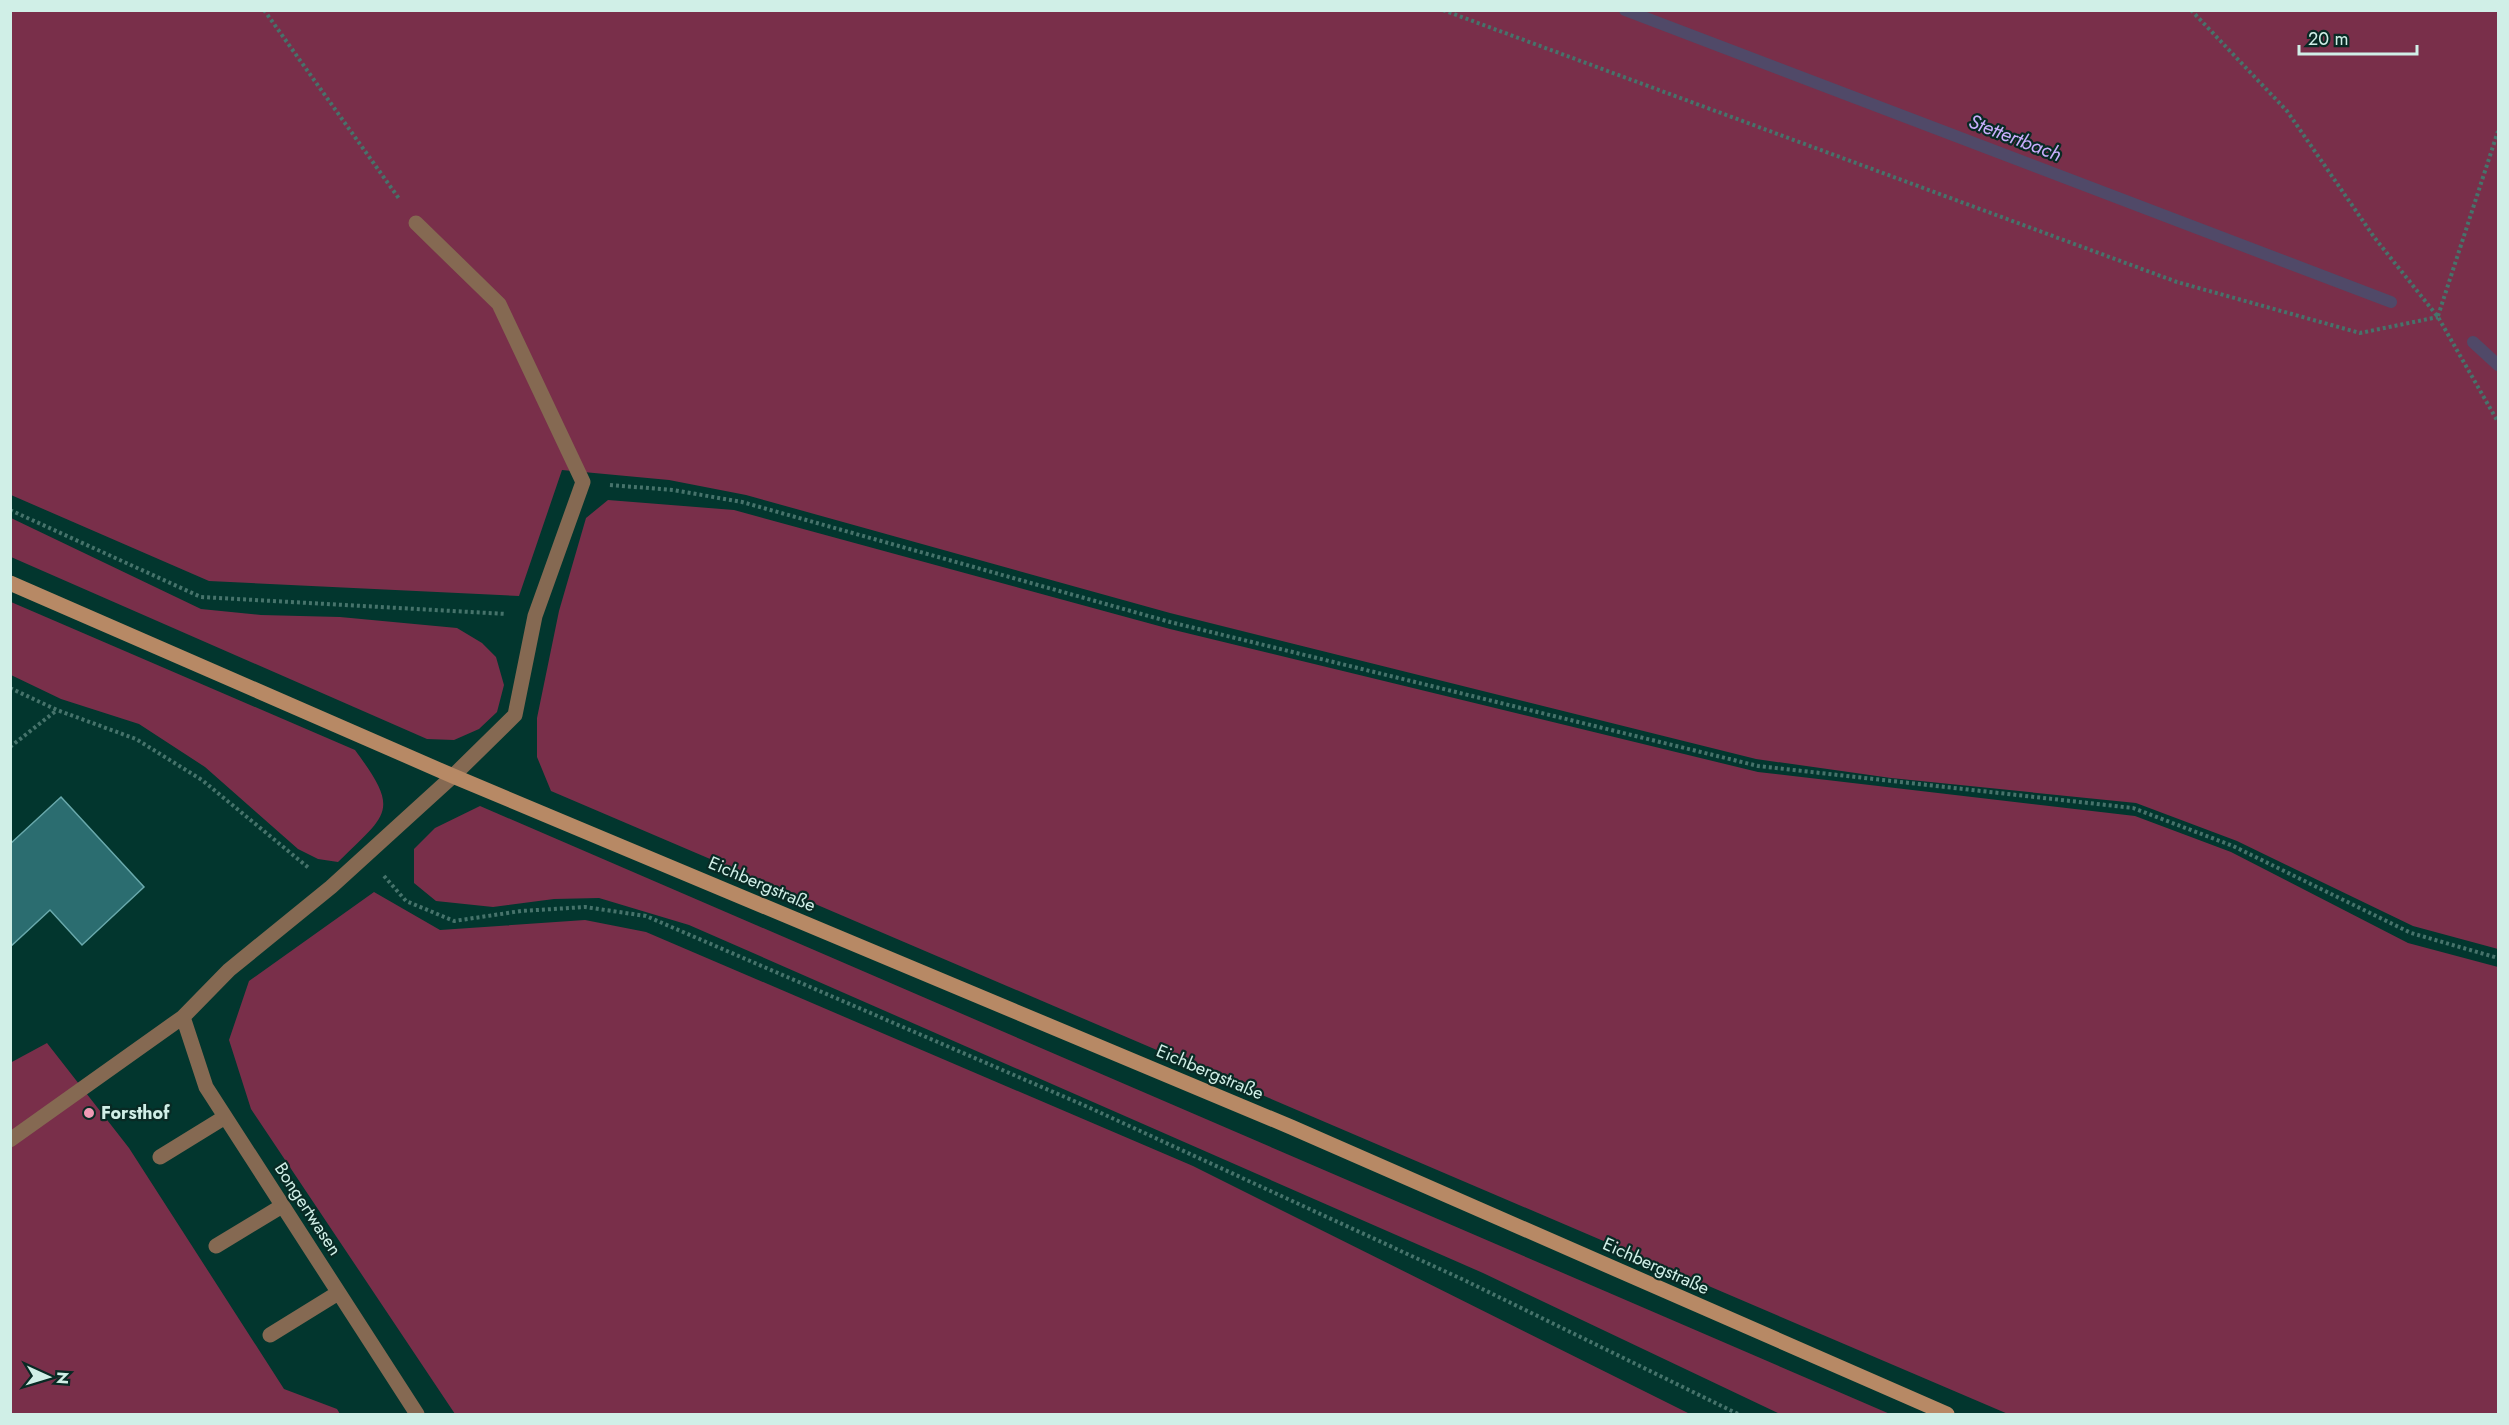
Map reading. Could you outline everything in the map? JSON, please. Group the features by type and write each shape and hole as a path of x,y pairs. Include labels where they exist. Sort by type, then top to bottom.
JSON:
{"main road":[{"name":"Eichbergstraße","path":"10,583 453,776 1291,1127 1947,1414"}],"lane":[{"path":"10,1140 183,1017 229,970 365,856 453,776 515,715 535,616 583,483 499,304 416,223"},
{"name":"Bongertwasen","path":"183,1017 206,1087 417,1414"},
{"path":"160,1157 225,1117"},
{"path":"216,1246 282,1206"},
{"path":"270,1335 338,1293"}],"path":[{"path":"264,10 416,223"},
{"path":"1443,10 2177,282 2360,333 2438,317"},
{"path":"2192,10 2287,111 2374,237 2438,317 2499,422"},
{"path":"2438,317 2499,130"},
{"path":"583,483 674,490 742,502 1170,622 1758,766 2133,808 2233,846 2411,933 2499,958"},
{"path":"10,510 201,597 535,616"},
{"path":"10,688 57,710 136,740 202,780 331,886"},
{"path":"10,747 57,710"},
{"path":"365,856 406,901 454,921 521,911 585,907 646,916 1088,1107 1466,1281 1738,1414"}],"shaded area":[{"path":"11,11 2498,11 2498,949 2413,926 2237,841 2136,803 1891,778 1756,759 1170,613 746,495 669,480 562,470 519,596 209,581 11,495"},
{"path":"608,500 734,510 1170,629 1758,772 2135,816 2231,852 2408,943 2498,967 2498,1414 2008,1414 551,791 537,757 537,718 559,611 586,518"},
{"path":"11,518 201,609 261,615 340,617 457,628 482,643 496,657 504,685 497,712 479,729 454,740 427,739 11,557"},
{"path":"11,602 355,750 369,770 383,799 378,821 338,862 318,859 298,849 205,767 139,724 61,699 11,675"},
{"path":"480,806 1890,1414 1780,1414 1483,1273 689,925 599,898 554,899 493,907 436,901 414,883 414,849 435,828"},
{"path":"374,892 440,930 585,920 646,932 1193,1166 1690,1414 455,1414 251,1109 229,1040 249,981"},
{"path":"47,1043 129,1148 284,1389 337,1409 340,1414 11,1414 10,1063"}],"building":[{"path":"61,797 144,887 82,945 50,910 10,947 10,844"}],"waterway":[{"name":"Stettertbach","path":"1625,10 2391,302"},
{"name":"Stettertbach","path":"2473,342 2498,365"}],"place":[{"name":"Forsthof","path":"89,1113"}]}
